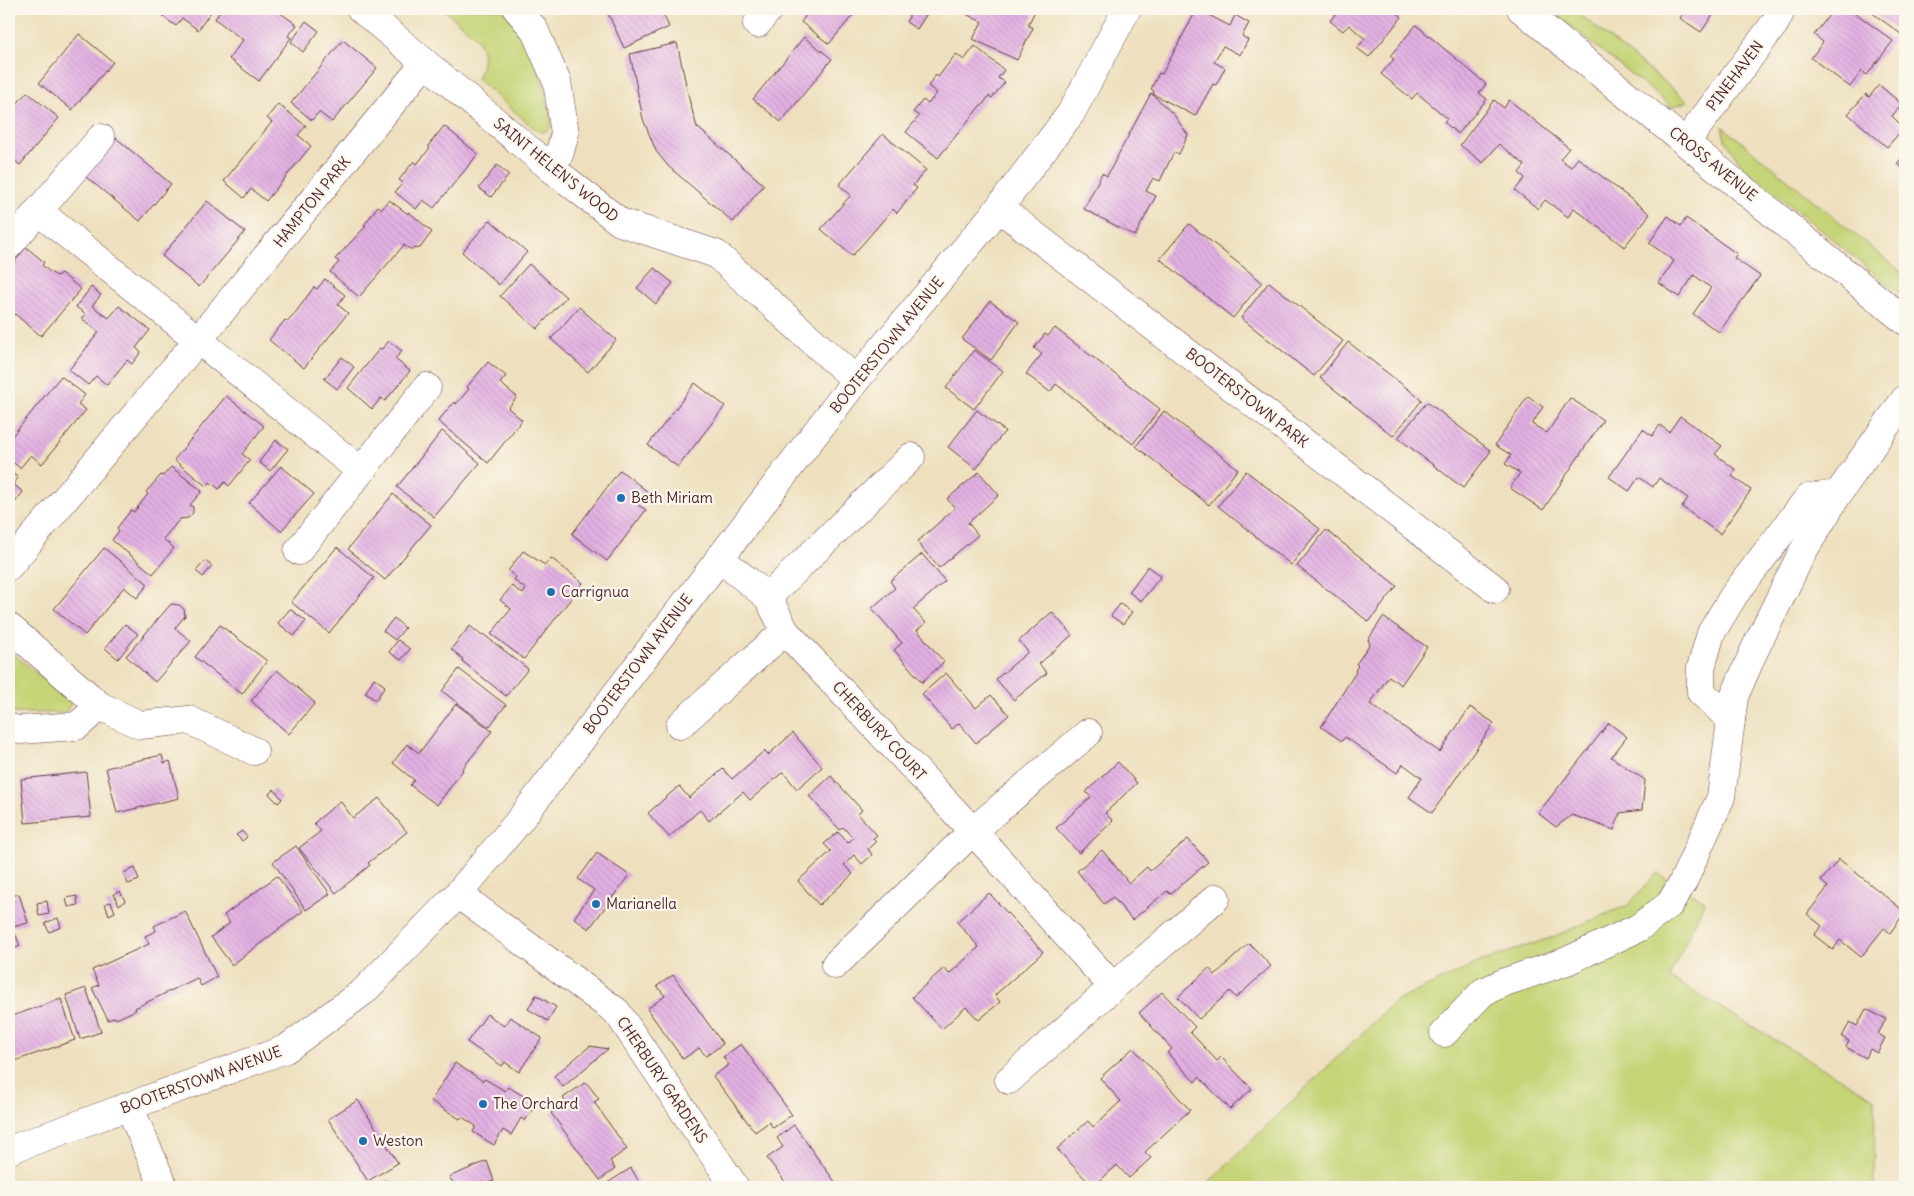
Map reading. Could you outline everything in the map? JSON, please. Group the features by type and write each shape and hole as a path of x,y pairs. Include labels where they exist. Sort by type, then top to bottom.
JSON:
{"street":[{"name":"SAINT HELEN'S WOOD","path":"361,9 552,169 620,222 716,254 856,380"},
{"path":"517,9 534,29 556,82 565,133 560,152 552,169"},
{"name":"BOOTERSTOWN AVENUE","path":"9,1150 286,1049 364,991 458,894 519,821 856,380 999,208 1072,113 1127,9"},
{"name":"CROSS AVENUE","path":"1521,9 1905,321"},
{"name":"PINEHAVEN","path":"1686,142 1775,23 1782,9"},
{"name":"HAMPTON PARK","path":"9,566 198,340 425,63"},
{"path":"9,245 101,138"},
{"name":"BOOTERSTOWN PARK","path":"999,208 1495,589"},
{"path":"38,211 361,471"},
{"path":"298,551 427,387"},
{"path":"1444,1033 1483,992 1566,960 1638,928 1670,904 1683,882 1721,797 1734,697 1754,651 1802,553 1838,494 1905,399"},
{"path":"768,597 911,457"},
{"path":"1731,720 1701,692 1700,668 1711,632 1734,595 1808,498 1838,494"},
{"name":"CHERBURY COURT","path":"719,558 768,597 785,631 973,831 1114,987"},
{"path":"9,627 100,706 140,725 189,720 254,751"},
{"path":"680,725 785,631"},
{"path":"9,728 20,730 77,726 100,706"},
{"path":"835,965 973,831 1088,733"},
{"name":"CHERBURY GARDENS","path":"458,894 617,1012 735,1187"},
{"path":"1009,1080 1216,898"},
{"path":"129,1106 164,1187"}],"green space":[{"path":"443,9 502,9 514,22 531,49 541,76 552,124 548,130 543,132 536,130 477,79 482,55 480,46 476,38 469,31"},
{"path":"1549,9 1573,9 1688,101 1672,107"},
{"path":"1722,126 1905,275 1905,298 1743,167 1725,140"},
{"path":"9,650 71,703 65,713 9,713"},
{"path":"1657,873 1705,901 1669,977 1875,1099 1874,1187 1204,1187 1394,1002 1480,962 1550,938 1628,905"}],"building":[{"path":"169,9 213,9 198,30 182,18 176,26 163,17"},
{"path":"222,9 275,9 297,25 288,36 291,38 259,81 229,59 243,40 215,19"},
{"path":"606,9 661,9 669,27 624,48"},
{"path":"811,9 858,9 829,44 801,22"},
{"path":"909,9 923,9 928,12 917,29 906,22 909,17"},
{"path":"969,9 1036,9 1028,25 1033,28 1017,60 973,39 982,22 966,14"},
{"path":"1197,9 1230,26 1235,15 1249,23 1242,36 1248,40 1240,55 1223,46 1214,62 1225,68 1216,85 1213,84 1195,116 1153,94 1154,91 1151,89 1159,73 1162,74"},
{"path":"1330,9 1392,9 1402,17 1369,57 1357,48 1365,39 1349,25 1343,31 1330,21 1336,13"},
{"path":"1686,9 1717,9 1701,32 1680,18"},
{"path":"1834,9 1850,9 1893,41 1867,75 1862,71 1850,87 1811,58 1823,42 1814,35"},
{"path":"1867,9 1905,9 1905,37"},
{"path":"306,21 319,31 303,52 291,42"},
{"path":"1416,25 1486,84 1479,93 1487,99 1458,134 1444,122 1447,118 1417,93 1412,99 1381,74 1394,59 1390,56"},
{"path":"79,34 113,62 72,110 39,83"},
{"path":"804,37 832,59 781,122 753,99"},
{"path":"343,40 377,68 332,122 319,112 312,120 291,103"},
{"path":"677,43 697,127 764,185 733,222 668,166 656,151 643,119 630,54"},
{"path":"975,46 1004,70 998,78 1005,82 992,98 989,96 980,106 938,158 906,132 919,116 913,112 923,100 928,104 937,93 928,86 936,75 938,77 956,54 964,60"},
{"path":"1879,85 1902,104 1892,116 1904,128 1887,147 1848,114 1866,94 1869,97"},
{"path":"27,92 59,118 20,165 9,156 9,113"},
{"path":"1151,93 1174,115 1188,135 1179,154 1174,152 1160,181 1153,178 1146,191 1156,196 1135,236 1084,209 1102,173 1107,176"},
{"path":"1494,100 1504,108 1509,100 1569,148 1560,159 1571,167 1578,158 1650,214 1624,247 1574,208 1568,217 1545,200 1538,209 1515,190 1525,178 1519,173 1525,165 1499,144 1483,163 1460,145"},
{"path":"278,104 306,126 298,135 311,146 266,201 251,189 244,198 224,181 272,122 267,118"},
{"path":"444,126 478,154 434,208 423,200 416,209 395,192 403,183 399,180 414,161 417,164"},
{"path":"883,134 926,170 913,185 917,188 897,213 893,209 852,256 821,229 851,195 839,185"},
{"path":"116,138 171,184 140,221 85,176"},
{"path":"1905,154 1905,170 1897,164"},
{"path":"497,165 509,175 491,197 479,188"},
{"path":"389,200 408,214 409,212 432,232 420,248 410,249 404,245 359,297 330,272 339,262 335,259 366,226 364,225 378,206 382,209"},
{"path":"207,201 245,232 199,287 162,256"},
{"path":"1668,216 1681,226 1686,218 1737,254 1734,258 1760,276 1719,332 1693,314 1711,288 1694,275 1679,297 1659,283 1674,261 1649,243"},
{"path":"490,220 527,252 499,285 462,252"},
{"path":"1189,224 1262,282 1233,318 1160,259"},
{"path":"26,247 44,262 42,265 50,272 57,276 61,273 81,289 41,336 15,314 9,317 9,269"},
{"path":"529,264 566,297 537,329 500,296"},
{"path":"654,268 673,283 656,304 637,288"},
{"path":"325,279 345,295 338,305 348,313 304,368 269,340 285,320 287,322 293,316 314,287 317,289"},
{"path":"1269,282 1343,341 1314,376 1241,318"},
{"path":"91,287 101,295 92,306 109,318 119,306 150,330 136,348 141,352 132,364 127,360 107,385 96,376 88,385 69,370 99,332 82,319 86,314 76,307"},
{"path":"990,301 1019,322 991,360 962,339"},
{"path":"579,307 616,340 588,372 551,339"},
{"path":"1055,328 1160,409 1133,444 1056,384 1050,392 1026,374 1042,354 1034,348 1045,334 1048,336"},
{"path":"389,341 402,351 395,359 410,371 385,401 381,398 372,409 348,388 380,348 382,349"},
{"path":"1348,342 1422,400 1393,436 1320,378"},
{"path":"974,350 1003,371 974,409 946,388"},
{"path":"342,357 354,367 337,389 324,379"},
{"path":"488,362 506,376 500,383 517,397 508,408 522,420 488,463 438,421 454,402 456,404 469,389 467,387"},
{"path":"61,376 85,395 78,404 86,410 42,464 31,455 20,468 9,459 9,440"},
{"path":"695,383 725,406 678,467 648,445"},
{"path":"226,396 264,426 242,454 250,460 229,486 225,482 219,489 210,482 206,486 174,460"},
{"path":"1528,396 1543,407 1532,424 1547,433 1570,398 1603,420 1543,510 1510,488 1520,473 1505,464 1511,455 1495,445"},
{"path":"1427,402 1491,451 1463,488 1398,438"},
{"path":"977,410 1005,431 976,469 948,447"},
{"path":"1164,411 1238,469 1209,505 1136,446"},
{"path":"1680,416 1722,446 1715,454 1736,470 1732,476 1751,490 1720,534 1682,507 1688,498 1659,478 1653,487 1639,477 1629,491 1609,477 1643,429 1652,436 1660,425 1669,432"},
{"path":"442,431 480,463 434,517 397,487"},
{"path":"276,440 288,449 270,471 259,462"},
{"path":"281,466 314,494 281,531 249,503"},
{"path":"171,467 202,491 190,505 193,507 193,513 188,518 180,519 163,539 174,548 153,574 112,540 119,531 117,528 131,510 134,512 148,494 146,492"},
{"path":"9,470 18,478 13,484 23,492 9,510"},
{"path":"620,470 648,492 638,505 646,510 607,561 572,534"},
{"path":"1246,471 1320,529 1291,565 1218,506"},
{"path":"979,472 999,495 968,523 978,535 939,568 917,542 955,508 947,499"},
{"path":"393,494 431,525 385,580 348,549"},
{"path":"1326,530 1397,586 1369,622 1297,566"},
{"path":"337,547 374,578 329,633 291,602"},
{"path":"104,548 148,584 137,598 124,587 85,635 54,609"},
{"name":"Carrignua","path":"523,551 545,565 551,558 583,583 524,659 491,634 511,609 500,600 512,586 523,594 526,589 514,580 516,577 508,571"},
{"path":"922,554 945,581 913,609 926,623 917,630 944,662 922,682 894,650 902,643 872,608 895,588 890,581"},
{"path":"205,561 212,566 203,577 196,571"},
{"path":"1148,566 1161,576 1141,601 1129,592"},
{"path":"171,604 179,605 184,609 185,616 175,628 191,641 155,682 126,656"},
{"path":"1120,604 1132,612 1123,624 1111,616"},
{"path":"290,609 306,621 294,636 278,623"},
{"path":"1052,612 1072,635 1039,664 1047,673 1014,700 996,679 1028,652 1019,641"},
{"path":"1383,617 1427,647 1401,685 1389,676 1370,704 1440,752 1470,707 1494,723 1432,813 1409,797 1422,778 1403,764 1397,773 1345,737 1342,741 1321,727 1356,672 1358,665 1356,664 1370,644 1368,640"},
{"path":"394,618 405,628 395,640 383,631"},
{"path":"125,624 138,634 118,659 105,648"},
{"path":"220,625 267,661 242,694 195,657"},
{"path":"470,626 528,669 506,696 462,661 463,659 451,649"},
{"path":"398,640 410,649 401,660 389,652"},
{"path":"459,669 506,705 489,727 442,691"},
{"path":"277,670 315,703 289,734 251,701"},
{"path":"946,673 976,708 991,695 1009,715 976,743 959,723 952,729 922,694"},
{"path":"374,678 385,686 376,700 365,693"},
{"path":"456,704 492,731 437,805 410,785 414,780 393,763 407,744 419,753"},
{"path":"1609,723 1627,737 1611,757 1645,780 1642,810 1620,813 1614,830 1572,815 1556,827 1538,813"},
{"path":"793,733 822,767 797,789 783,772 750,800 743,792 709,821 700,810 669,837 648,813 679,786 689,798 723,769 732,779 764,751 768,755"},
{"path":"162,755 164,763 170,761 179,798 117,813 106,768"},
{"path":"1118,762 1137,783 1105,813 1113,821 1079,853 1056,828 1091,797 1086,792"},
{"path":"86,772 91,817 25,823 21,779"},
{"path":"831,776 862,810 858,814 877,835 873,838 876,841 868,849 872,855 862,864 854,855 844,865 853,874 819,905 798,881 831,851 824,844 838,832 848,843 853,838 843,827 840,830 809,796"},
{"path":"274,789 282,799 278,803 269,794"},
{"path":"379,798 407,832 368,863 370,865 336,893 299,848 321,831 314,823 340,801 353,818"},
{"path":"242,831 247,837 242,841 236,835"},
{"path":"1188,839 1208,862 1170,894 1167,891 1132,920 1113,897 1104,904 1077,871 1102,850 1129,883 1147,867 1150,871"},
{"path":"296,846 330,894 306,910 273,862"},
{"name":"Marianella","path":"597,853 629,875 589,929 574,918 594,890 578,879"},
{"path":"1839,859 1905,912 1890,933 1884,928 1861,957 1840,940 1833,950 1814,935 1822,926 1807,914 1828,887 1821,881"},
{"path":"135,868 139,880 128,884 123,873"},
{"path":"277,876 303,911 232,965 211,937 230,923 224,915"},
{"path":"120,891 125,901 119,905 114,894"},
{"path":"989,893 1043,952 995,995 1000,1002 979,1020 966,1007 942,1029 912,997 944,968 949,974 979,947 957,922"},
{"path":"19,894 28,923 9,928 9,897"},
{"path":"77,896 78,905 68,907 66,898"},
{"path":"47,901 49,914 39,916 37,903"},
{"path":"111,902 115,912 109,915 105,904"},
{"path":"185,911 217,977 201,986 197,978 135,1008 136,1010 116,1019 115,1017 108,1020 92,988 99,985 92,970 149,944 145,936 156,931 154,926"},
{"path":"58,918 61,927 49,932 45,923"},
{"path":"15,933 20,946 11,950 9,936"},
{"path":"1249,943 1271,966 1236,998 1230,991 1199,1019 1178,997 1209,968 1215,975"},
{"path":"673,975 723,1044 706,1056 699,1048 683,1059 647,1009 665,996 657,986"},
{"path":"86,988 101,1032 80,1039 66,995"},
{"path":"1162,992 1195,1027 1190,1032 1217,1061 1221,1057 1252,1089 1230,1109 1199,1077 1195,1082 1167,1053 1172,1049 1139,1013"},
{"path":"536,995 556,1007 548,1021 528,1009"},
{"path":"61,999 75,1040 9,1063 9,1017"},
{"path":"1866,1009 1886,1019 1878,1034 1885,1038 1877,1053 1870,1049 1866,1058 1846,1047 1849,1041 1842,1037 1850,1022 1857,1026"},
{"path":"487,1014 504,1026 510,1017 542,1038 519,1072 505,1062 502,1066 467,1042"},
{"path":"741,1044 792,1115 773,1128 769,1122 755,1132 713,1076 729,1065 723,1057"},
{"path":"590,1046 608,1049 563,1087 554,1076"},
{"path":"1133,1048 1190,1110 1145,1152 1151,1158 1129,1178 1117,1165 1093,1187 1057,1149 1088,1121 1093,1127 1121,1101 1100,1078"},
{"name":"The Orchard","path":"455,1063 483,1081 485,1079 505,1091 508,1087 532,1101 529,1106 533,1109 525,1121 521,1118 511,1135 503,1130 494,1145 473,1132 476,1126 462,1117 460,1119 431,1101"},
{"path":"586,1082 599,1099 594,1102 627,1149 610,1161 615,1169 600,1180 551,1113 566,1102 563,1098"},
{"name":"Weston","path":"358,1100 398,1163 368,1181 328,1119"},
{"path":"794,1125 839,1187 789,1187 767,1158 783,1147 777,1138"},
{"path":"487,1161 494,1181 476,1187 456,1187 449,1177"},
{"path":"631,1168 642,1187 601,1187"},
{"path":"386,1180 390,1187 370,1187"}],"place":[{"name":"Beth Miriam","path":"621,498"},
{"name":"Carrignua","path":"551,592"},
{"name":"Marianella","path":"596,904"},
{"name":"The Orchard","path":"483,1104"},
{"name":"Weston","path":"363,1141"}]}
